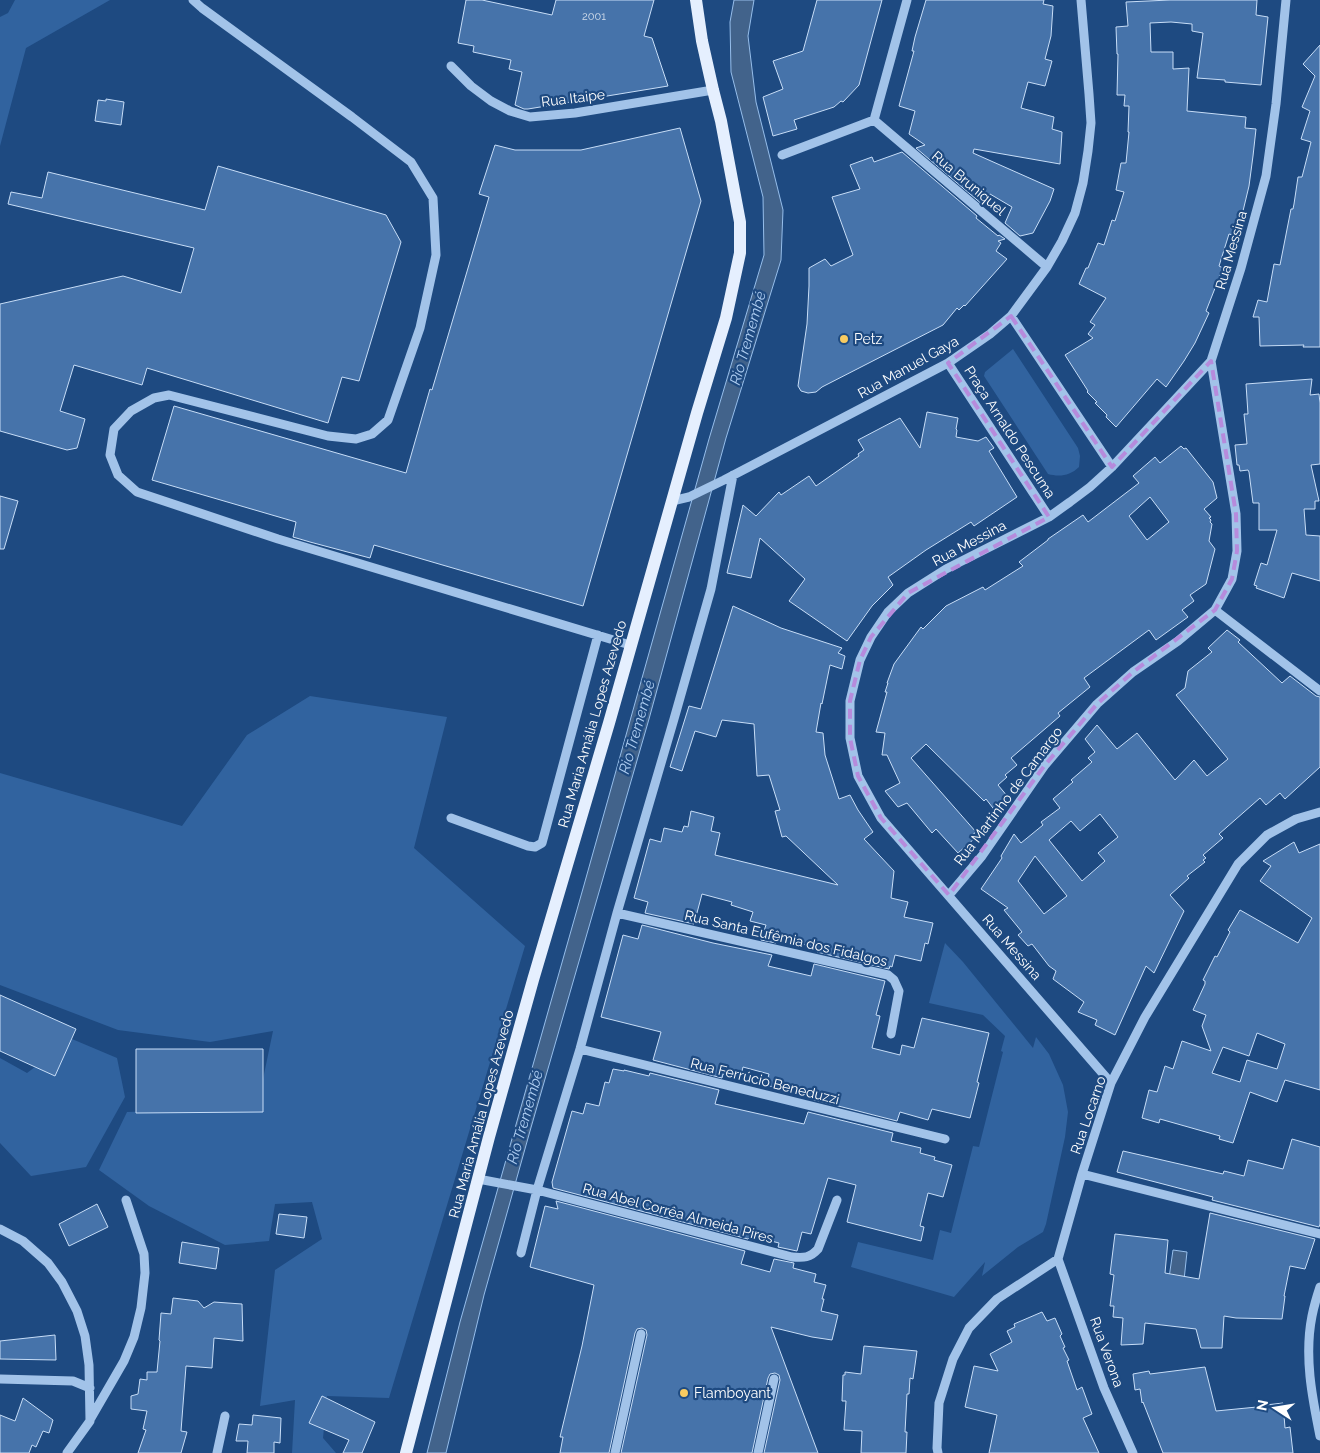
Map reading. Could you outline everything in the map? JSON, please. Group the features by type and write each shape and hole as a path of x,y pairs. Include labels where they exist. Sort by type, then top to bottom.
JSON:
{"main road":[{"name":"Rua Maria Amália Lopes Azevedo","path":"406,1453 478,1178 530,990 726,318 740,253 740,222 722,121 702,41 696,0"}],"street":[{"path":"193,0 411,162 433,198 436,255 420,328 388,420 372,434 356,439 328,436 169,395 154,398 131,411 114,429 110,455 118,475 137,492 278,539 630,645"},
{"path":"782,155 874,120 907,0"},
{"name":"Rua Manuel Gaya","path":"672,501 689,497 724,480 948,363 969,349 1010,316 1047,267 1062,241 1075,213 1083,183 1091,122 1081,0"},
{"name":"Rua Messina","path":"1111,1083 881,818 858,776 850,738 850,701 860,660 871,637 888,612 908,593 946,569 1049,517 1090,487 1112,467 1211,361 1242,268 1266,176 1276,104 1286,0"},
{"name":"Rua Itaipe","path":"451,66 471,86 491,101 510,111 530,117 575,113 713,90"},
{"name":"Rua Bruniquel","path":"874,120 1047,267"},
{"path":"1010,316 1112,467"},
{"name":"Rua Martinho de Camargo","path":"949,895 982,856 1045,766 1097,704 1133,672 1178,641 1215,610 1232,579 1237,551 1236,514 1211,361"},
{"name":"Praça Arnaldo Pescuma","path":"948,363 1049,517"},
{"path":"521,1253 537,1190 580,1049 617,913 711,589 733,475"},
{"path":"1215,610 1320,691"},
{"path":"451,818 528,846 535,847 542,843 598,635"},
{"name":"Rua Locarno","path":"1058,1259 1082,1174 1111,1083 1145,1017 1238,864 1267,835 1296,818 1320,812"},
{"name":"Rua Santa Eufêmia dos Fidalgos","path":"617,913 888,975 894,980 900,991 891,1034"},
{"name":"Rua Ferrúcio Beneduzzi","path":"580,1049 944,1139"},
{"path":"1082,1174 1320,1234"},
{"name":"Rua Abel Corrêa Almeida Pires","path":"478,1178 537,1190 792,1257 805,1258 813,1254 818,1248 837,1200"},
{"path":"67,1453 90,1421 124,1361 134,1337 141,1308 145,1273 144,1254 126,1200"},
{"path":"0,1230 23,1241 48,1263 62,1282 77,1311 85,1336 89,1365 90,1421"},
{"path":"938,1453 939,1403 953,1359 969,1328 997,1299 1058,1259"},
{"name":"Rua Verona","path":"1058,1259 1104,1388 1133,1453"},
{"path":"1320,1286 1312,1317 1308,1354 1312,1395 1320,1436"},
{"path":"615,1453 641,1334"},
{"path":"0,1379 73,1381 90,1388"},
{"path":"758,1453 774,1379"},
{"path":"217,1453 224,1416"}],"highlighted area":[{"path":"1011,316 1112,467 1211,361 1236,514 1237,551 1232,579 1215,610 1133,672 1097,704 1045,765 949,895 881,818 858,776 850,738 850,701 860,660 871,637 908,593 1049,517 948,363"}],"shaded area":[{"path":"15,0 110,0 26,48 0,146 0,17 8,13"},
{"path":"1013,349 1078,448 1080,456 1079,467 1068,474 1048,474 984,376 985,372"},
{"path":"310,696 447,717 414,848 525,946 389,1398 327,1396 323,1438 336,1453 292,1453 295,1400 260,1406 275,1270 322,1239 312,1202 275,1204 269,1241 225,1245 149,1206 99,1170 127,1112 257,1108 273,1031 210,1042 118,1030 0,985 0,773 182,826 247,735"},
{"path":"945,943 963,962 1033,1048 1036,1037 1049,1054 1063,1085 1068,1112 1065,1137 1043,1232 1018,1247 982,1276 985,1262 954,1297 851,1267 858,1242 933,1260 940,1230 951,1233 973,1146 979,1147 1003,1052 1001,1051 1005,1036 983,1015 929,1003"},
{"path":"72,1039 117,1058 125,1097 86,1167 31,1176 0,1143 0,1058 27,1073"}],"water":[{"name":"Rio Tremembé","path":"734,0 754,0 748,36 756,102 783,210 781,260 726,438 649,719 530,1131 484,1295 446,1453 427,1453 460,1322 709,439 764,255 763,197 731,72 730,22"},
{"path":"1173,1250 1187,1252 1184,1280 1169,1278"}],"building":[{"path":"466,0 482,0 552,15 556,0 654,0 644,36 652,38 668,86 524,109 515,105 522,72 509,69 511,60 473,52 474,46 458,43"},
{"path":"817,0 882,0 859,85 843,102 841,101 834,107 794,120 797,129 773,136 763,97 783,89 773,61 803,51"},
{"path":"926,0 1044,0 1043,4 1053,6 1051,36 1045,59 1052,61 1045,86 1028,82 1021,108 1054,117 1052,129 1062,132 1060,164 974,149 973,153 1054,189 1050,201 1033,233 1020,236 1005,223 1012,207 990,194 983,205 916,148 925,145 909,134 915,111 899,106 914,51 912,51 915,37"},
{"path":"1257,0 1256,15 1268,17 1261,85 1197,78 1203,33 1192,31 1192,24 1150,23 1151,52 1173,52 1173,69 1189,68 1187,111 1246,117 1245,128 1256,129 1253,156 1249,186 1237,236 1229,234 1219,266 1223,268 1206,311 1209,313 1195,343 1166,387 1157,379 1116,427 1087,392 1065,355 1093,338 1088,334 1095,325 1090,322 1106,298 1079,284 1098,243 1104,245 1112,220 1115,221 1124,192 1116,190 1121,163 1126,163 1129,106 1124,106 1125,95 1117,95 1118,54 1116,27 1128,26 1126,2"},
{"path":"1320,45 1320,347 1303,347 1304,345 1260,346 1259,317 1253,317 1258,300 1267,302 1274,264 1280,265 1291,209 1293,209 1298,177 1302,177 1311,142 1301,139 1310,111 1302,107 1315,76 1303,64"},
{"path":"106,99 124,102 121,125 95,121 98,100 106,101"},
{"path":"680,128 701,201 583,606 374,545 370,558 310,542 293,537 296,522 152,480 174,406 406,473 489,197 479,194 495,145 515,150 581,150"},
{"path":"902,152 977,216 976,218 998,236 1005,239 998,241 1001,243 996,251 1007,259 965,306 959,310 957,308 943,325 822,387 816,392 808,393 801,391 798,386 807,324 809,268 825,259 831,266 853,255 832,197 860,189 850,165 872,157 874,162"},
{"path":"218,166 386,215 401,242 359,381 342,377 328,423 147,368 142,385 74,365 60,411 85,419 77,448 67,450 0,431 0,304 123,276 181,293 194,248 8,204 11,192 42,198 48,172 205,210"},
{"path":"1312,379 1310,395 1319,394 1320,403 1320,464 1311,465 1319,501 1315,501 1315,509 1304,509 1306,535 1320,536 1320,581 1292,573 1284,598 1256,588 1257,586 1254,585 1261,563 1267,565 1277,530 1259,530 1259,503 1253,503 1248,470 1240,471 1239,465 1237,465 1235,445 1247,444 1244,414 1248,414 1246,384"},
{"path":"927,412 958,418 956,437 978,441 986,437 994,448 989,451 1017,497 974,526 971,522 926,550 888,577 893,585 872,606 847,641 789,601 805,579 760,538 751,578 727,573 743,505 756,516 779,492 781,495 809,476 816,486 859,456 858,454 864,450 858,440 900,418 920,448"},
{"path":"1181,446 1184,449 1186,448 1213,482 1217,498 1204,509 1211,517 1209,518 1212,524 1209,541 1215,549 1206,584 1190,595 1194,601 1182,610 1188,617 1156,640 1149,630 1084,678 1090,687 1058,713 1060,716 1011,758 1017,765 1005,775 1007,777 998,785 1008,797 996,812 986,799 984,801 926,744 911,758 976,832 971,836 974,839 958,853 936,829 932,833 907,803 898,807 885,791 900,783 887,755 882,755 885,733 876,732 887,692 885,692 887,683 894,664 921,627 923,629 946,606 983,587 985,590 1023,566 1019,562 1048,539 1083,515 1088,522 1139,483 1133,476 1155,457 1160,463","holes":["1150,497 1169,522 1147,540 1129,516"]},
{"path":"0,496 18,501 4,549 0,549"},
{"path":"733,606 781,628 842,648 838,653 845,656 842,669 830,665 816,732 823,733 825,755 839,799 850,795 873,832 864,839 894,871 891,898 908,902 904,917 933,923 928,944 925,943 921,961 895,955 892,967 890,966 889,969 817,952 818,948 778,938 776,943 761,940 766,925 750,921 753,912 731,905 732,902 702,894 694,924 645,913 648,902 634,898 650,839 661,842 664,828 682,832 684,826 688,827 691,811 714,817 711,831 720,833 715,855 838,885 786,836 782,837 775,811 780,810 769,775 757,776 754,724 722,720 716,737 695,731 682,771 670,767 689,706 701,709"},
{"path":"1227,630 1240,640 1238,642 1282,683 1290,676 1320,697 1320,767 1285,799 1280,793 1266,805 1260,798 1219,834 1223,838 1203,855 1206,858 1203,860 1205,862 1187,876 1189,878 1170,895 1184,911 1154,973 1146,966 1115,1035 1095,1025 1097,1020 1078,1012 1084,1002 1053,979 1056,971 1049,966 1032,944 1028,946 1018,935 1022,932 1004,910 1008,908 981,889 1002,858 1001,856 1014,834 1021,843 1043,825 1041,822 1060,808 1053,799 1092,762 1088,758 1095,752 1085,739 1097,725 1117,749 1137,733 1175,780 1194,760 1207,776 1228,759 1176,695 1185,688 1188,671 1212,652 1208,648","holes":["1100,814 1118,837 1098,853 1105,861 1082,881 1049,840 1071,821 1080,831","1035,856 1067,896 1044,914 1018,881"]},
{"path":"1294,842 1299,853 1320,844 1320,1090 1285,1080 1277,1102 1250,1092 1233,1143 1219,1139 1220,1136 1160,1119 1159,1123 1142,1118 1149,1090 1157,1092 1165,1066 1173,1069 1182,1041 1211,1051 1202,1026 1206,1015 1193,1010 1205,984 1203,980 1215,956 1217,957 1230,932 1228,930 1240,910 1298,943 1312,918 1260,881 1271,866 1263,861","holes":["1257,1033 1285,1044 1277,1069 1247,1060 1240,1082 1212,1073 1223,1047 1249,1056"]},
{"path":"642,925 713,943 772,955 768,966 811,976 814,964 885,981 876,1015 880,1016 872,1048 900,1055 902,1045 914,1048 922,1018 989,1033 970,1118 932,1109 928,1120 900,1112 897,1121 811,1099 812,1097 766,1085 769,1074 743,1067 740,1079 723,1074 722,1078 653,1060 661,1032 601,1017 623,935 638,939"},
{"path":"0,995 76,1029 55,1076 0,1051"},
{"path":"136,1049 263,1049 263,1112 136,1113"},
{"path":"613,1069 649,1076 650,1073 719,1090 715,1104 804,1124 808,1112 893,1133 891,1141 921,1148 920,1153 935,1157 934,1160 952,1165 943,1197 928,1193 920,1226 924,1227 921,1241 847,1222 856,1185 828,1178 811,1234 802,1232 797,1251 778,1247 779,1243 751,1236 748,1239 553,1188 552,1182 572,1111 583,1114 586,1103 599,1106 605,1082 609,1083"},
{"path":"1292,1139 1320,1147 1319,1227 1212,1200 1213,1197 1117,1172 1123,1151 1223,1174 1224,1171 1244,1176 1248,1160 1283,1169"},
{"path":"556,1201 745,1251 741,1264 770,1272 774,1259 794,1263 793,1268 816,1274 814,1282 826,1285 821,1311 838,1315 832,1340 771,1327 818,1453 764,1453 780,1380 779,1375 775,1373 770,1374 768,1378 752,1453 621,1453 647,1335 646,1330 642,1328 637,1329 635,1333 609,1453 560,1453 563,1437 560,1437 582,1346 594,1285 530,1267 545,1206 558,1209"},
{"path":"97,1204 108,1227 69,1246 59,1224"},
{"path":"1210,1213 1315,1239 1305,1269 1290,1266 1282,1319 1224,1316 1222,1348 1201,1348 1196,1329 1145,1323 1143,1344 1121,1345 1123,1318 1113,1317 1114,1306 1110,1306 1114,1275 1110,1274 1115,1234 1168,1240 1165,1273 1199,1279"},
{"path":"279,1214 307,1217 304,1238 276,1234"},
{"path":"182,1242 219,1248 216,1269 179,1263"},
{"path":"173,1298 198,1301 204,1308 214,1302 242,1304 243,1341 214,1338 212,1368 186,1366 181,1431 187,1432 181,1453 138,1453 146,1430 143,1429 147,1411 131,1409 131,1396 138,1394 140,1379 147,1380 147,1372 157,1372 161,1313 171,1314"},
{"path":"1042,1312 1047,1321 1055,1318 1062,1334 1060,1336 1065,1347 1063,1348 1069,1360 1067,1361 1077,1390 1082,1387 1092,1414 1083,1418 1099,1453 989,1453 997,1415 965,1407 974,1366 998,1371 990,1354 1012,1342 1007,1331 1015,1327 1014,1324"},
{"path":"55,1335 56,1360 0,1359 0,1341"},
{"path":"864,1346 917,1351 913,1379 910,1378 909,1394 907,1394 906,1453 861,1453 862,1431 844,1430 846,1401 842,1401 843,1375 845,1375 845,1372 861,1374"},
{"path":"1205,1367 1216,1411 1283,1403 1285,1428 1290,1427 1293,1453 1163,1453 1142,1403 1140,1389 1135,1390 1133,1374 1149,1371 1150,1374"},
{"path":"322,1396 375,1422 362,1453 343,1453 349,1440 309,1423"},
{"path":"23,1398 53,1420 49,1433 43,1431 36,1447 32,1445 29,1453 0,1453 0,1415 15,1421"},
{"path":"253,1415 281,1418 280,1443 274,1442 274,1453 247,1453 248,1441 236,1441 239,1424 252,1425"}],"place":[{"name":"Petz","path":"844,339"},
{"name":"Flamboyant","path":"684,1393"}]}
